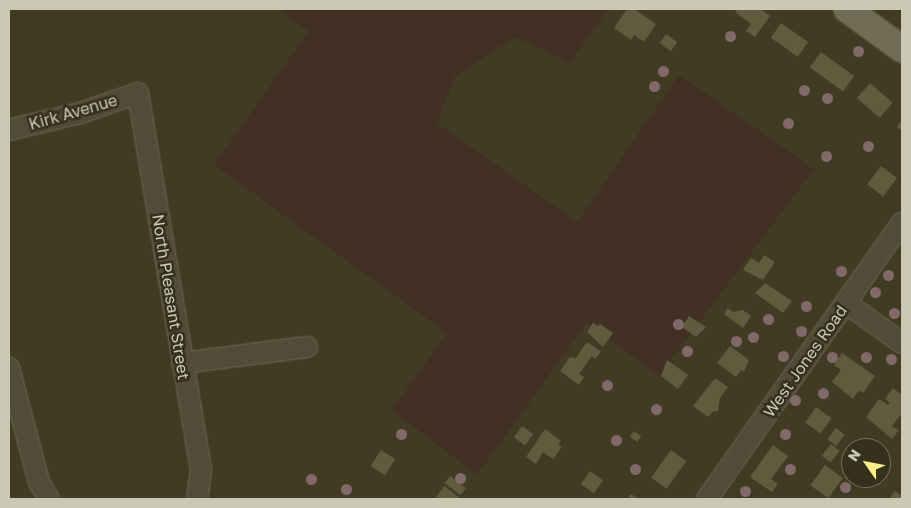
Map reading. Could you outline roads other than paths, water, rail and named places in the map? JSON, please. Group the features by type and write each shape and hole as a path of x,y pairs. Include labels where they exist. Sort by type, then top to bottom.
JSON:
{"main road":[{"path":"846,9 902,49"}],"street":[{"name":"Kirk Avenue","path":"9,130 80,113 138,94"},
{"name":"North Pleasant Street","path":"138,94 201,471 197,499"},
{"name":"West Jones Road","path":"716,496 902,223"},
{"path":"846,303 902,343"},
{"path":"182,364 307,347"},
{"path":"9,368 39,482 49,499"}]}
